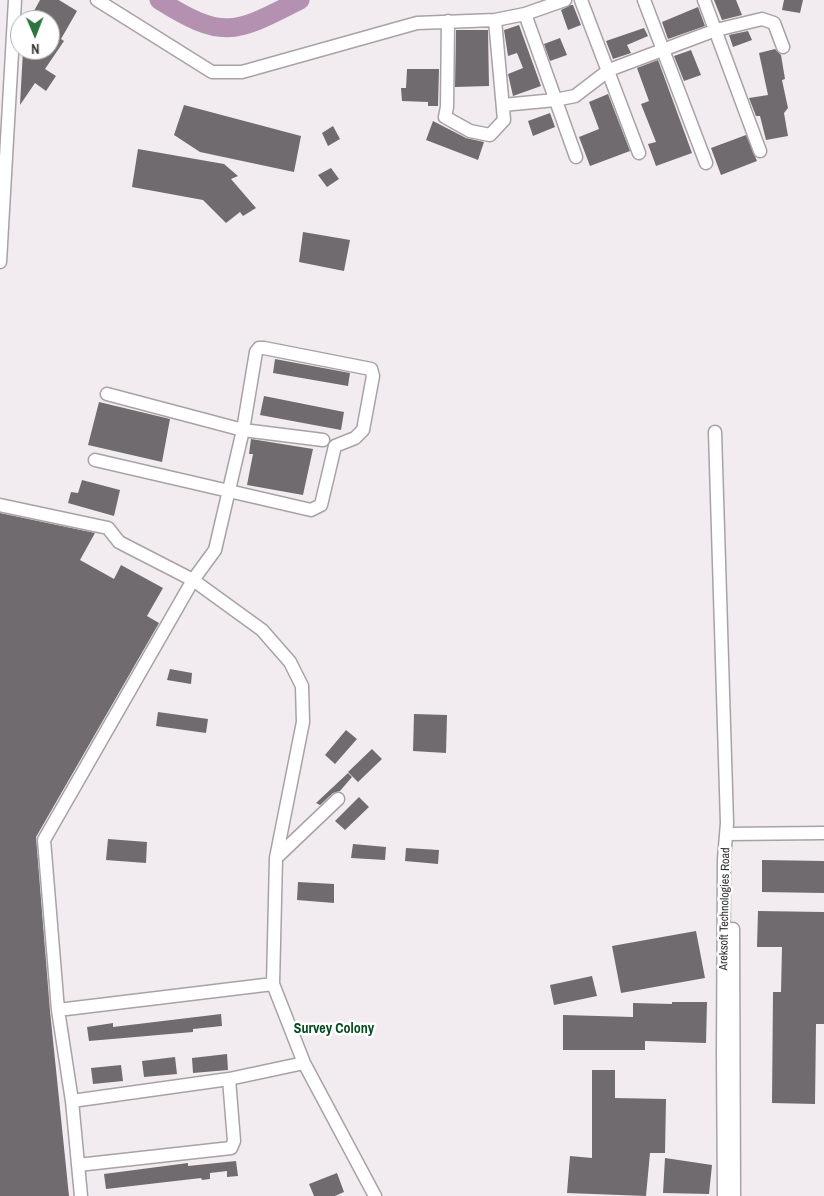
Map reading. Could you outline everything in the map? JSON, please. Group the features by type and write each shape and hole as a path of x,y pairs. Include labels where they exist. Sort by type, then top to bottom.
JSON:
{"street":[{"path":"0,262 14,0"},
{"path":"97,0 212,72 225,74 242,72 417,23 495,20 525,14 565,0"},
{"path":"581,0 639,153"},
{"path":"644,0 706,163"},
{"path":"704,0 760,151"},
{"path":"525,14 576,157"},
{"path":"503,105 575,96 609,70 716,30 762,19 774,23 783,47"},
{"path":"448,21 447,107 444,117 470,131 490,135 504,120 495,20"},
{"path":"81,1196 72,1101 58,1010 44,840 193,580 215,550 229,492 243,430 256,352 259,348 371,369 373,376 363,430 355,438 336,446 321,505 311,510 229,492 95,460"},
{"path":"107,394 243,430 323,440"},
{"path":"716,432 727,834 824,833"},
{"path":"0,505 108,528 119,542 193,580 262,630 290,662 302,686 303,722 276,858 273,984 304,1064 375,1196"},
{"path":"276,858 338,799"},
{"name":"Areksoft Technologies Road","path":"724,1196 724,859 727,834"},
{"name":"Areksoft Technologies Road","path":"727,834 733,859 734,1196"},
{"path":"58,1010 273,984"},
{"path":"72,1101 229,1079 304,1064"},
{"path":"78,1165 231,1148 234,1141 229,1079"}],"building":[{"path":"40,0 59,0 77,11 61,39 64,41 60,47 60,10 34,10"},
{"path":"714,0 736,0 742,15 722,20"},
{"path":"784,0 803,0 800,13 782,10"},
{"path":"573,5 581,25 568,30 561,10"},
{"path":"698,7 705,26 668,39 662,22"},
{"path":"519,25 541,86 513,96 508,74 523,68 517,53 508,56 504,30"},
{"path":"644,28 648,36 627,45 631,53 613,59 606,41"},
{"path":"456,30 488,30 489,86 455,87"},
{"path":"748,31 752,40 733,47 729,35"},
{"path":"560,38 567,55 550,61 544,44"},
{"path":"775,49 781,55 785,79 782,80 788,108 784,113 788,136 766,140 760,116 756,116 749,98 768,95 759,53"},
{"path":"691,50 701,75 684,81 674,56"},
{"path":"22,60 51,60 45,69 56,76 46,91 35,83 20,105"},
{"path":"658,60 692,153 656,166 648,144 656,142 641,104 649,101 637,68"},
{"path":"407,69 439,69 438,106 428,106 428,102 402,101 401,88 406,88"},
{"path":"608,94 630,151 590,166 579,137 599,129 589,102"},
{"path":"184,105 301,136 294,172 200,152 174,135"},
{"path":"550,113 555,127 533,136 528,121"},
{"path":"433,121 466,138 484,142 478,160 426,140"},
{"path":"333,126 340,139 328,146 322,133"},
{"path":"746,135 757,161 721,175 711,148"},
{"path":"138,149 224,164 238,176 231,179 256,208 243,216 240,212 226,223 203,200 132,187"},
{"path":"331,168 339,179 327,187 318,175"},
{"path":"303,232 350,240 344,271 299,262"},
{"path":"275,359 350,373 348,386 273,373"},
{"path":"264,396 344,412 341,430 260,415"},
{"path":"99,402 170,419 162,462 88,445"},
{"path":"251,439 313,449 303,495 247,485 253,454 249,454"},
{"path":"82,480 120,490 114,516 68,503 71,492 78,493"},
{"path":"0,513 95,533 80,560 114,579 121,565 163,588 147,616 159,623 36,837 50,1011 69,1196 0,1196"},
{"path":"170,669 192,673 191,684 167,680"},
{"path":"158,712 208,719 206,733 156,726"},
{"path":"414,714 447,715 446,753 413,751"},
{"path":"346,730 357,739 335,764 325,755"},
{"path":"372,749 382,759 358,782 348,772"},
{"path":"348,773 352,777 340,791 333,793 320,805 316,803"},
{"path":"359,797 369,807 345,830 335,821"},
{"path":"108,839 147,842 146,863 106,860"},
{"path":"353,844 386,847 385,860 351,858"},
{"path":"406,848 439,850 438,864 405,861"},
{"path":"762,860 824,861 824,893 762,892"},
{"path":"298,882 334,884 334,903 297,900"},
{"path":"758,911 824,912 824,1024 816,1024 815,1104 772,1103 773,992 781,992 782,947 757,947"},
{"path":"696,931 705,978 621,993 612,946"},
{"path":"592,976 597,996 554,1005 550,985"},
{"path":"672,1002 707,1002 706,1043 645,1041 645,1050 563,1050 563,1015 633,1017 633,1003 672,1004"},
{"path":"221,1014 222,1026 193,1029 193,1032 89,1041 87,1027 113,1023 113,1027"},
{"path":"227,1054 228,1070 193,1073 192,1058"},
{"path":"175,1057 177,1074 144,1077 142,1061"},
{"path":"121,1065 123,1081 93,1084 91,1068"},
{"path":"592,1070 615,1070 615,1098 666,1099 665,1153 650,1153 646,1196 567,1193 570,1156 592,1158"},
{"path":"665,1158 712,1165 709,1194 663,1193"},
{"path":"236,1161 238,1176 227,1177 227,1171 210,1173 210,1179 202,1180 201,1178 106,1189 104,1174 188,1163 188,1166"},
{"path":"337,1173 344,1192 335,1196 314,1196 309,1184"}],"waterway":[{"path":"159,0 199,22 215,27 230,28 260,20 300,0"}],"district":[{"name":"Survey Colony","path":"334,1029"}]}
